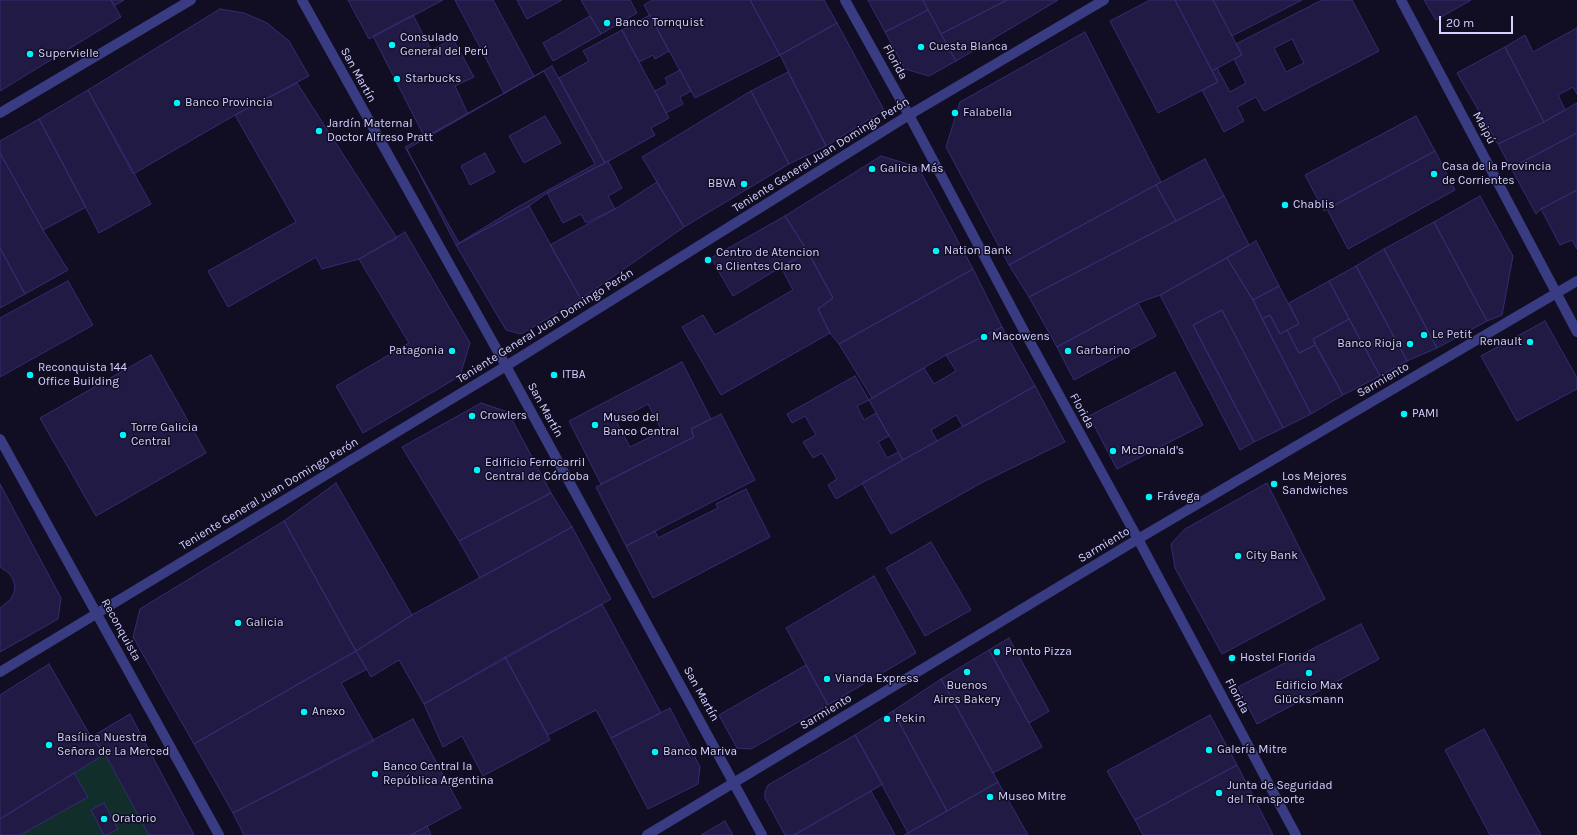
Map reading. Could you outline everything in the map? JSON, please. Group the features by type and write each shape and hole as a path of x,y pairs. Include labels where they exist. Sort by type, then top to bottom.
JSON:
{"street":[{"path":"0,113 191,0"},
{"name":"San Martín","path":"302,0 506,366 762,835"},
{"name":"Florida","path":"845,0 909,115 1296,835"},
{"name":"Teniente General Juan Domingo Perón","path":"0,672 506,366 909,115 1104,0"},
{"name":"Maipú","path":"1401,0 1577,332"},
{"name":"Sarmiento","path":"647,835 1138,540 1577,281"},
{"name":"Reconquista","path":"0,439 219,835"}],"green space":[{"path":"105,754 149,835 20,835 88,797 74,773"}],"building":[{"name":"Supervielle","path":"0,0 111,0 121,17 0,91"},
{"path":"111,0 124,0 114,6"},
{"path":"348,0 443,0 369,39"},
{"path":"455,0 493,0 534,76 504,93"},
{"path":"517,0 562,0 527,19"},
{"name":"Banco Tornquist","path":"581,0 630,0 637,13 601,34"},
{"path":"652,0 750,0 780,55 695,98 644,5"},
{"path":"750,0 824,0 837,23 780,55"},
{"path":"868,0 923,0 928,10 885,32"},
{"path":"923,0 1007,0 941,34"},
{"path":"1007,0 1058,0 956,61 941,34"},
{"path":"1150,0 1175,0 1218,82 1158,113 1110,21"},
{"path":"1175,0 1213,0 1242,55 1212,71"},
{"path":"1213,0 1302,0 1232,36"},
{"path":"1322,0 1352,0 1379,51 1264,111 1256,97 1237,107 1244,121 1224,132 1202,90 1218,82 1212,71 1217,68 1230,92 1246,83 1234,59 1242,55 1236,44","holes":["1292,39 1304,63 1286,72 1274,48"]},
{"path":"1424,0 1471,0 1436,20"},
{"name":"Banco Provincia","path":"220,9 244,13 267,23 289,41 309,76 235,115 133,174 88,90"},
{"name":"Cuesta Blanca","path":"928,10 956,61 929,76 905,69 885,32"},
{"path":"413,15 431,50 453,39 474,77 455,86 468,114 425,138 373,36"},
{"path":"650,15 669,51 655,59 653,55 639,62 622,30"},
{"path":"590,16 601,34 553,61 543,43"},
{"path":"837,23 884,110 826,146 780,55"},
{"path":"1577,28 1577,94 1573,87 1558,95 1565,110 1544,122 1505,47 1525,35 1533,52"},
{"path":"622,30 669,118 651,128 655,135 605,163 559,78 589,61 583,51"},
{"path":"1085,32 1161,182 1009,265 946,147 960,102"},
{"path":"1505,47 1544,122 1498,144 1457,73"},
{"path":"552,66 605,163 547,193 529,206 456,245 407,149"},
{"path":"680,70 691,91 680,97 683,104 666,113 655,91 668,84 665,78"},
{"path":"544,71 595,164 516,208 459,243 405,147","holes":["545,116 561,143 524,163 509,136","485,153 495,172 470,185 461,166"]},
{"path":"788,72 826,146 789,164 751,91"},
{"path":"297,83 397,238 359,259 322,269 316,257 228,307 208,271 296,222 235,115"},
{"path":"88,90 151,204 99,233 39,119"},
{"path":"751,91 789,164 684,227 642,157"},
{"path":"1577,103 1577,133 1511,168 1498,144 1544,122"},
{"path":"1416,116 1435,151 1324,211 1305,175"},
{"path":"39,119 86,207 43,230 0,153 0,141"},
{"path":"1577,133 1577,190 1541,209 1536,214 1511,168"},
{"path":"1435,151 1455,190 1348,249 1327,209"},
{"path":"0,153 43,230 68,270 25,294 0,248"},
{"path":"881,156 918,167 973,269 839,344 830,333 818,309 833,298 808,252 785,216"},
{"path":"1205,159 1224,196 1176,221 1156,185"},
{"path":"608,161 622,188 608,196 615,209 586,223 581,214 563,223 547,193"},
{"path":"657,182 684,227 581,299 550,245 615,209"},
{"path":"1156,185 1176,221 1029,297 1009,265"},
{"path":"1577,190 1577,249 1572,240 1560,245 1541,209"},
{"path":"1224,196 1249,245 1160,295 1138,303 1057,347 1029,297"},
{"path":"1480,196 1513,256 1502,315 1487,321 1434,222"},
{"path":"529,206 581,299 521,334 506,330 456,245"},
{"path":"785,216 808,252 733,296 711,258"},
{"path":"1434,222 1487,321 1437,348 1384,249"},
{"path":"405,232 470,343 460,376 363,433 336,386 409,343 359,259"},
{"path":"1256,241 1279,286 1253,300 1227,258"},
{"path":"0,248 25,294 0,308"},
{"path":"1384,249 1437,348 1407,361 1356,266"},
{"path":"808,252 833,298 818,309 830,333 721,395 682,327 703,315 715,335 793,290 781,267"},
{"path":"1227,258 1253,300 1311,414 1283,428 1222,310 1193,325 1254,442 1240,450 1160,295"},
{"path":"1356,266 1407,361 1380,376 1329,281"},
{"path":"973,269 1002,327 946,355 872,398 839,344"},
{"path":"68,281 93,325 0,377 0,318"},
{"path":"1329,281 1349,319 1313,339 1315,345 1299,353 1287,330 1299,324 1289,303"},
{"path":"1279,286 1299,324 1280,334 1270,315 1262,319 1253,300"},
{"path":"1138,303 1156,336 1074,380 1057,347"},
{"path":"1222,310 1283,428 1254,442 1193,325"},
{"path":"1270,315 1280,334 1287,330 1299,353 1315,345 1343,395 1311,414 1262,319"},
{"path":"1349,319 1380,376 1343,395 1313,339"},
{"path":"1545,321 1577,378 1577,389 1517,421 1481,356"},
{"path":"1002,327 1035,386 963,427 956,415 931,430 937,441 903,460 869,400 924,368 934,384 956,371 946,355"},
{"name":"Torre Galicia Central","path":"151,355 206,453 96,516 40,418"},
{"name":"Museo del Banco Central","path":"682,362 711,419 691,429 694,437 601,484 569,421","holes":["648,404 662,431 630,447 616,421"]},
{"path":"1175,372 1203,425 1117,469 1089,416"},
{"path":"855,376 869,400 857,406 864,420 876,413 889,436 878,442 887,458 898,452 903,460 836,499 828,485 837,479 822,453 813,458 803,442 816,435 805,416 792,423 787,414"},
{"path":"1035,386 1065,442 981,483 891,534 862,483"},
{"name":"Edificio Ferrocarril Central de Córdoba","path":"481,403 508,412 551,493 459,541 402,447"},
{"path":"721,414 755,480 626,546 596,487 694,437 691,429"},
{"path":"336,483 412,615 356,651 284,521"},
{"name":"City Bank","path":"1267,483 1325,599 1222,654 1175,568 1171,544 1185,529"},
{"path":"0,484 61,598 58,619 0,652 0,608 11,599 15,586 9,573 0,567"},
{"path":"746,489 770,537 653,598 626,546 655,531 658,538 718,508 716,504"},
{"path":"551,493 572,527 480,578 459,541"},
{"name":"Galicia","path":"284,521 356,651 194,744 133,637 140,609"},
{"path":"572,527 611,599 424,704 399,660 371,677 356,651 412,615"},
{"path":"931,542 971,610 925,636 886,568"},
{"path":"874,576 916,653 828,705 786,628"},
{"path":"602,604 661,713 611,738 596,710 548,735 505,657"},
{"name":"Edificio Max Glücksmann","path":"1361,624 1379,659 1257,724 1238,687"},
{"path":"1009,638 1049,711 1029,723 989,650"},
{"path":"989,650 1042,747 993,773 941,679"},
{"name":"Anexo","path":"356,651 367,669 341,683 374,741 233,813 194,744"},
{"path":"505,657 550,740 483,776 462,736 443,747 424,704"},
{"name":"Basílica Nuestra Señora de La Merced","path":"49,664 91,737 105,754 0,819 0,695"},
{"path":"806,665 828,705 751,749 737,748 719,715"},
{"path":"941,679 998,782 947,811 893,711"},
{"name":"Banco Mariva","path":"670,708 700,767 698,784 648,809 611,738"},
{"path":"893,711 947,811 908,833 855,735"},
{"path":"130,714 194,835 149,835 105,754 91,737"},
{"path":"1210,715 1237,765 1135,820 1107,771"},
{"name":"Banco Central la República Argentina","path":"413,719 461,808 411,835 244,835 233,813"},
{"path":"1484,729 1541,835 1490,835 1445,750"},
{"path":"855,735 883,784 794,835 785,835 765,798 765,792 768,785"},
{"name":"Junta de Seguridad del Transporte","path":"1237,765 1273,835 1143,835 1135,820"},
{"path":"74,773 88,797 20,835 0,835 0,819"},
{"name":"Museo Mitre","path":"998,782 1028,835 904,835 908,833"},
{"path":"871,791 895,835 794,835"},
{"name":"Oratorio","path":"104,803 118,829 106,835 104,835 91,810"},
{"path":"725,821 733,835 701,835"},
{"path":"427,826 431,835 411,835"}],"place":[{"name":"Banco Tornquist","path":"607,23"},
{"name":"Consulado General del Perú","path":"392,45"},
{"name":"Cuesta Blanca","path":"921,47"},
{"name":"Supervielle","path":"30,54"},
{"name":"Starbucks","path":"397,79"},
{"name":"Banco Provincia","path":"177,103"},
{"name":"Falabella","path":"955,113"},
{"name":"Jardín Maternal Doctor Alfreso Pratt","path":"319,131"},
{"name":"Galicia Más","path":"872,169"},
{"name":"Casa de la Provincia de Corrientes","path":"1434,174"},
{"name":"BBVA","path":"744,184"},
{"name":"Chablis","path":"1285,205"},
{"name":"Nation Bank","path":"936,251"},
{"name":"Centro de Atencion a Clientes Claro","path":"708,260"},
{"name":"Le Petit","path":"1424,335"},
{"name":"Macowens","path":"984,337"},
{"name":"Renault","path":"1530,342"},
{"name":"Banco Rioja","path":"1410,344"},
{"name":"Patagonia","path":"452,351"},
{"name":"Garbarino","path":"1068,351"},
{"name":"Reconquista 144 Office Building","path":"30,375"},
{"name":"ITBA","path":"554,375"},
{"name":"PAMI","path":"1404,414"},
{"name":"Crowlers","path":"472,416"},
{"name":"Museo del Banco Central","path":"595,425"},
{"name":"Torre Galicia Central","path":"123,435"},
{"name":"McDonald's","path":"1113,451"},
{"name":"Edificio Ferrocarril Central de Córdoba","path":"477,470"},
{"name":"Los Mejores Sandwiches","path":"1274,484"},
{"name":"Frávega","path":"1149,497"},
{"name":"City Bank","path":"1238,556"},
{"name":"Galicia","path":"238,623"},
{"name":"Pronto Pizza","path":"997,652"},
{"name":"Hostel Florida","path":"1232,658"},
{"name":"Buenos Aires Bakery","path":"967,672"},
{"name":"Edificio Max Glücksmann","path":"1309,673"},
{"name":"Vianda Express","path":"827,679"},
{"name":"Anexo","path":"304,712"},
{"name":"Pekin","path":"887,719"},
{"name":"Basílica Nuestra Señora de La Merced","path":"49,745"},
{"name":"Galería Mitre","path":"1209,750"},
{"name":"Banco Mariva","path":"655,752"},
{"name":"Banco Central la República Argentina","path":"375,774"},
{"name":"Junta de Seguridad del Transporte","path":"1219,793"},
{"name":"Museo Mitre","path":"990,797"},
{"name":"Oratorio","path":"104,819"}]}
